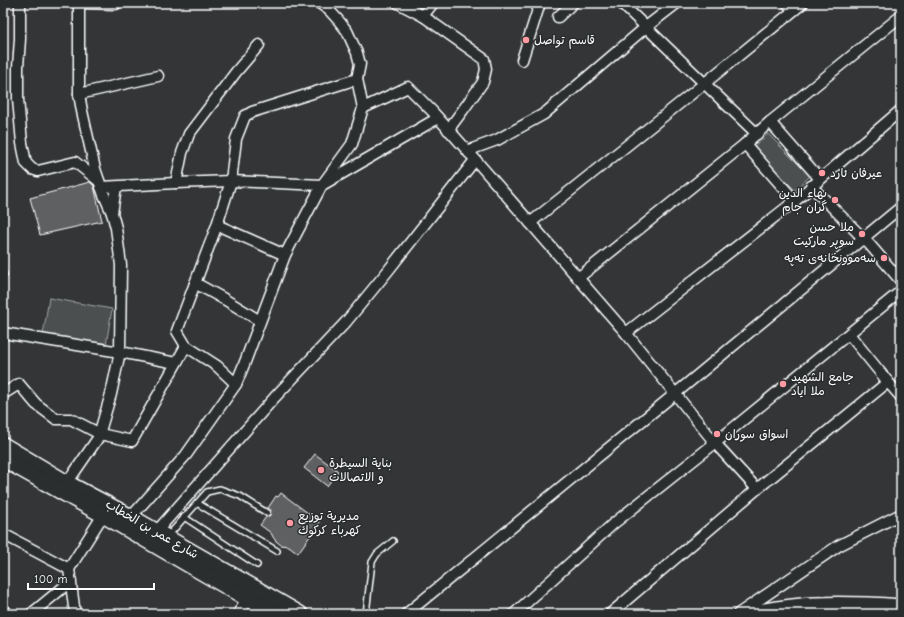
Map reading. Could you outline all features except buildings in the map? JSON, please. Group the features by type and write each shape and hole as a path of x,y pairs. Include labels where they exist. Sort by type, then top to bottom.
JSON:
{"main road":[{"name":"شارع عمر بن الخطاب","path":"3,446 67,483 131,516 300,614"},
{"name":"شارع عمر بن الخطاب","path":"3,459 274,614"},
{"path":"747,614 814,605 901,607"},
{"path":"802,614 840,611 900,614"}],"street":[{"path":"20,3 18,99 22,143 26,163 32,169 38,171 93,157"},
{"path":"67,483 100,434 112,394 120,352 121,264 116,228 112,213 100,184 79,94 78,3 116,4"},
{"path":"131,516 186,455 236,384 285,256 322,185 352,144 363,108 357,79 360,64 358,53 347,32 339,21 329,10 319,3"},
{"path":"398,3 423,16 484,59 486,69 483,82 448,130"},
{"path":"423,16 433,3"},
{"path":"522,60 540,3"},
{"path":"558,17 573,3"},
{"path":"621,3 757,134"},
{"path":"161,534 275,397 346,322 387,272 472,156 475,148 497,140 544,114 646,27 677,3"},
{"path":"530,222 705,83 791,7 803,3"},
{"path":"578,278 901,16"},
{"path":"176,183 182,153 189,134 236,72 259,45"},
{"path":"79,94 158,76"},
{"path":"236,384 217,366 186,346 177,331 217,225 231,181 236,139 245,116 252,112 357,79"},
{"path":"363,108 408,87 438,118 530,222 626,333 715,442 757,489"},
{"path":"626,333 795,200 901,110"},
{"path":"75,162 100,184 116,186 231,181 322,185 438,118"},
{"path":"770,122 820,178"},
{"path":"745,144 795,200"},
{"path":"112,213 116,186"},
{"path":"811,186 870,245 901,281"},
{"path":"406,614 901,207"},
{"path":"217,225 285,256"},
{"path":"195,283 260,321"},
{"path":"514,614 613,524 901,291"},
{"path":"3,334 120,352 176,363"},
{"path":"849,334 901,397"},
{"path":"3,394 19,384 36,404 56,419 72,419 100,434 132,442 186,346"},
{"path":"610,614 757,489 888,382"},
{"path":"738,614 838,546 901,514"},
{"path":"76,614 69,569 103,515"},
{"path":"3,534 69,569"},
{"path":"31,614 71,581"},
{"path":"238,614 247,598"},
{"path":"3,610 8,614"}],"lane":[{"path":"161,534 184,517 207,492 220,489 240,496 267,513"},
{"path":"197,503 276,552"},
{"path":"184,517 257,565"},
{"path":"366,614 372,562 377,554 393,541"}],"shaded area":[{"path":"768,134 810,176 795,190 753,148"},
{"path":"49,298 112,309 106,345 43,335"}],"place":[{"name":"قاسم تواصل","path":"526,40"},
{"name":"عیرفان ئارد","path":"822,173"},
{"name":"بهاء الدين گران جام","path":"835,200"},
{"name":"ملا حسن سوپر ماركيت","path":"862,234"},
{"name":"سەموونخانەی تەپە","path":"884,258"},
{"name":"جامع الشهيد ملا اياد","path":"783,384"},
{"name":"اسواق سوران","path":"717,434"},
{"name":"بناية السيطرة و الاتصالات","path":"321,470"},
{"name":"مديرية توزيع كهرباء كركوك","path":"290,523"}]}
